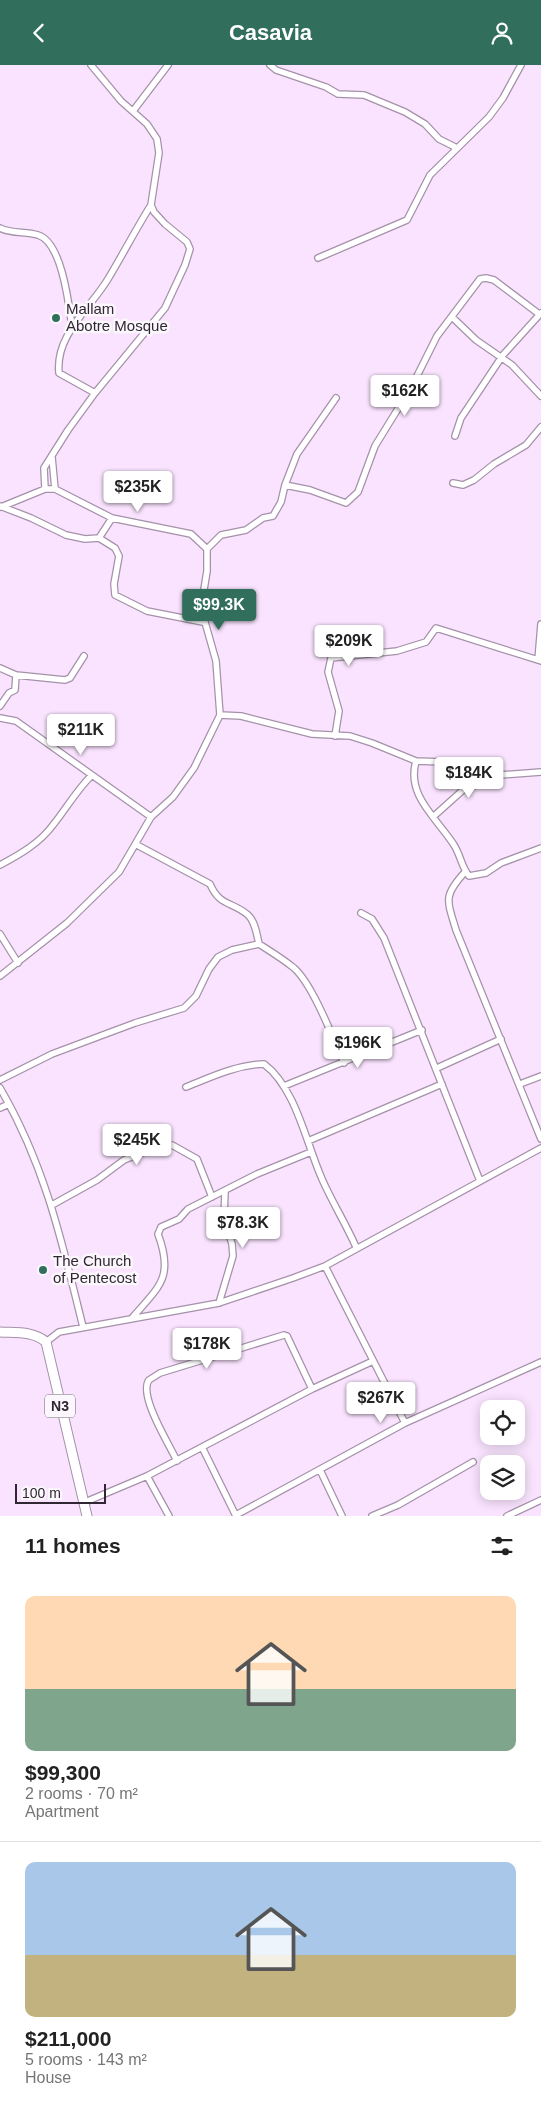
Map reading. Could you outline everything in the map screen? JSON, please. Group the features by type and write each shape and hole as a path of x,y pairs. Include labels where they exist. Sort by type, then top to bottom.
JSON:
{"main road":[{"path":"0,1332 28,1333 37,1335 46,1342"},
{"name":"N3","path":"46,1342 87,1516"}],"street":[{"path":"91,65 121,101 147,124 157,139 159,153 151,205 108,280 72,327 60,356 59,373 95,393"},
{"path":"133,111 168,65"},
{"path":"270,65 276,70 326,87 338,94 364,95 405,112 425,124 439,139 457,148"},
{"path":"318,258 407,221 430,175 489,117 503,99 521,65"},
{"path":"45,489 44,468 68,430 95,393 165,308 185,265 190,249 187,242 154,213 151,205"},
{"path":"0,228 23,234 39,235 53,248 66,288 72,327"},
{"path":"285,485 310,490 346,503 358,492 375,446 412,387 437,336 480,279 486,277 540,313 508,347 502,359 461,418 455,436"},
{"path":"452,317 476,340 521,373 541,396"},
{"path":"0,976 66,923 119,872 137,845 152,817 173,797 194,768 220,715 216,661 211,640 203,622 201,608 207,571 207,549 221,535 246,530 263,518 273,516 281,502 285,485 297,454 336,399"},
{"path":"453,483 463,485 474,480 494,464 526,445 541,427"},
{"path":"52,457 55,489"},
{"path":"1,507 45,489 55,489 112,518 191,533 207,549"},
{"path":"1,507 31,517 66,535 86,539 99,538 115,548 119,556 114,585 115,595 147,611 203,622"},
{"path":"99,538 112,518"},
{"path":"335,737 339,711 328,672 331,658 397,651 426,642 436,628 539,661 541,624"},
{"path":"0,668 16,675 65,680 70,678 84,656"},
{"path":"0,706 9,693 15,691 16,675"},
{"path":"220,715 241,716 312,734 350,737 372,743 416,761 443,762 500,775 541,773"},
{"path":"0,718 16,721 91,776 152,817"},
{"path":"416,761 413,773 414,784 422,803 434,816 455,846 469,875 477,876 500,863 541,848"},
{"path":"434,816 463,790 500,775"},
{"path":"0,865 35,843 52,827 77,791 91,776"},
{"path":"137,845 210,884 215,897 249,915 259,944 295,969 306,984 344,1063"},
{"path":"466,872 450,889 448,905 456,931 541,1139"},
{"path":"361,913 372,919 380,929 437,1067 480,1181"},
{"path":"0,934 18,963"},
{"path":"0,1080 52,1054 135,1023 184,1008 196,995 209,969 218,957 232,950 259,944"},
{"path":"284,1086 422,1030"},
{"path":"437,1067 501,1039"},
{"path":"186,1087 214,1075 264,1064 284,1086 308,1141 322,1181 342,1215 356,1247"},
{"path":"520,1084 541,1076"},
{"path":"308,1141 442,1084"},
{"path":"0,1088 17,1115 52,1205 83,1327"},
{"path":"0,1108 9,1104"},
{"path":"52,1205 97,1180 124,1160 149,1150 172,1145 197,1159 212,1197"},
{"path":"46,1342 59,1332 219,1303 324,1266 541,1148"},
{"path":"132,1318 160,1284 165,1271 165,1255 158,1234 161,1227 179,1219 188,1209 257,1174 311,1152"},
{"path":"219,1303 233,1257 232,1244 224,1219 225,1191"},
{"path":"324,1266 404,1423"},
{"path":"177,1461 152,1411 146,1390 150,1379 160,1373 284,1335 287,1336 312,1389"},
{"path":"83,1503 147,1476 312,1389 373,1361"},
{"path":"202,1447 236,1515 404,1423 541,1363"},
{"path":"372,1516 398,1505 473,1462"},
{"path":"320,1470 342,1516"},
{"path":"147,1476 169,1516"},
{"path":"507,1516 541,1500"}],"place":[{"name":"Mallam Abotre Mosque","path":"56,318"},
{"name":"The Church of Pentecost","path":"43,1270"}]}
